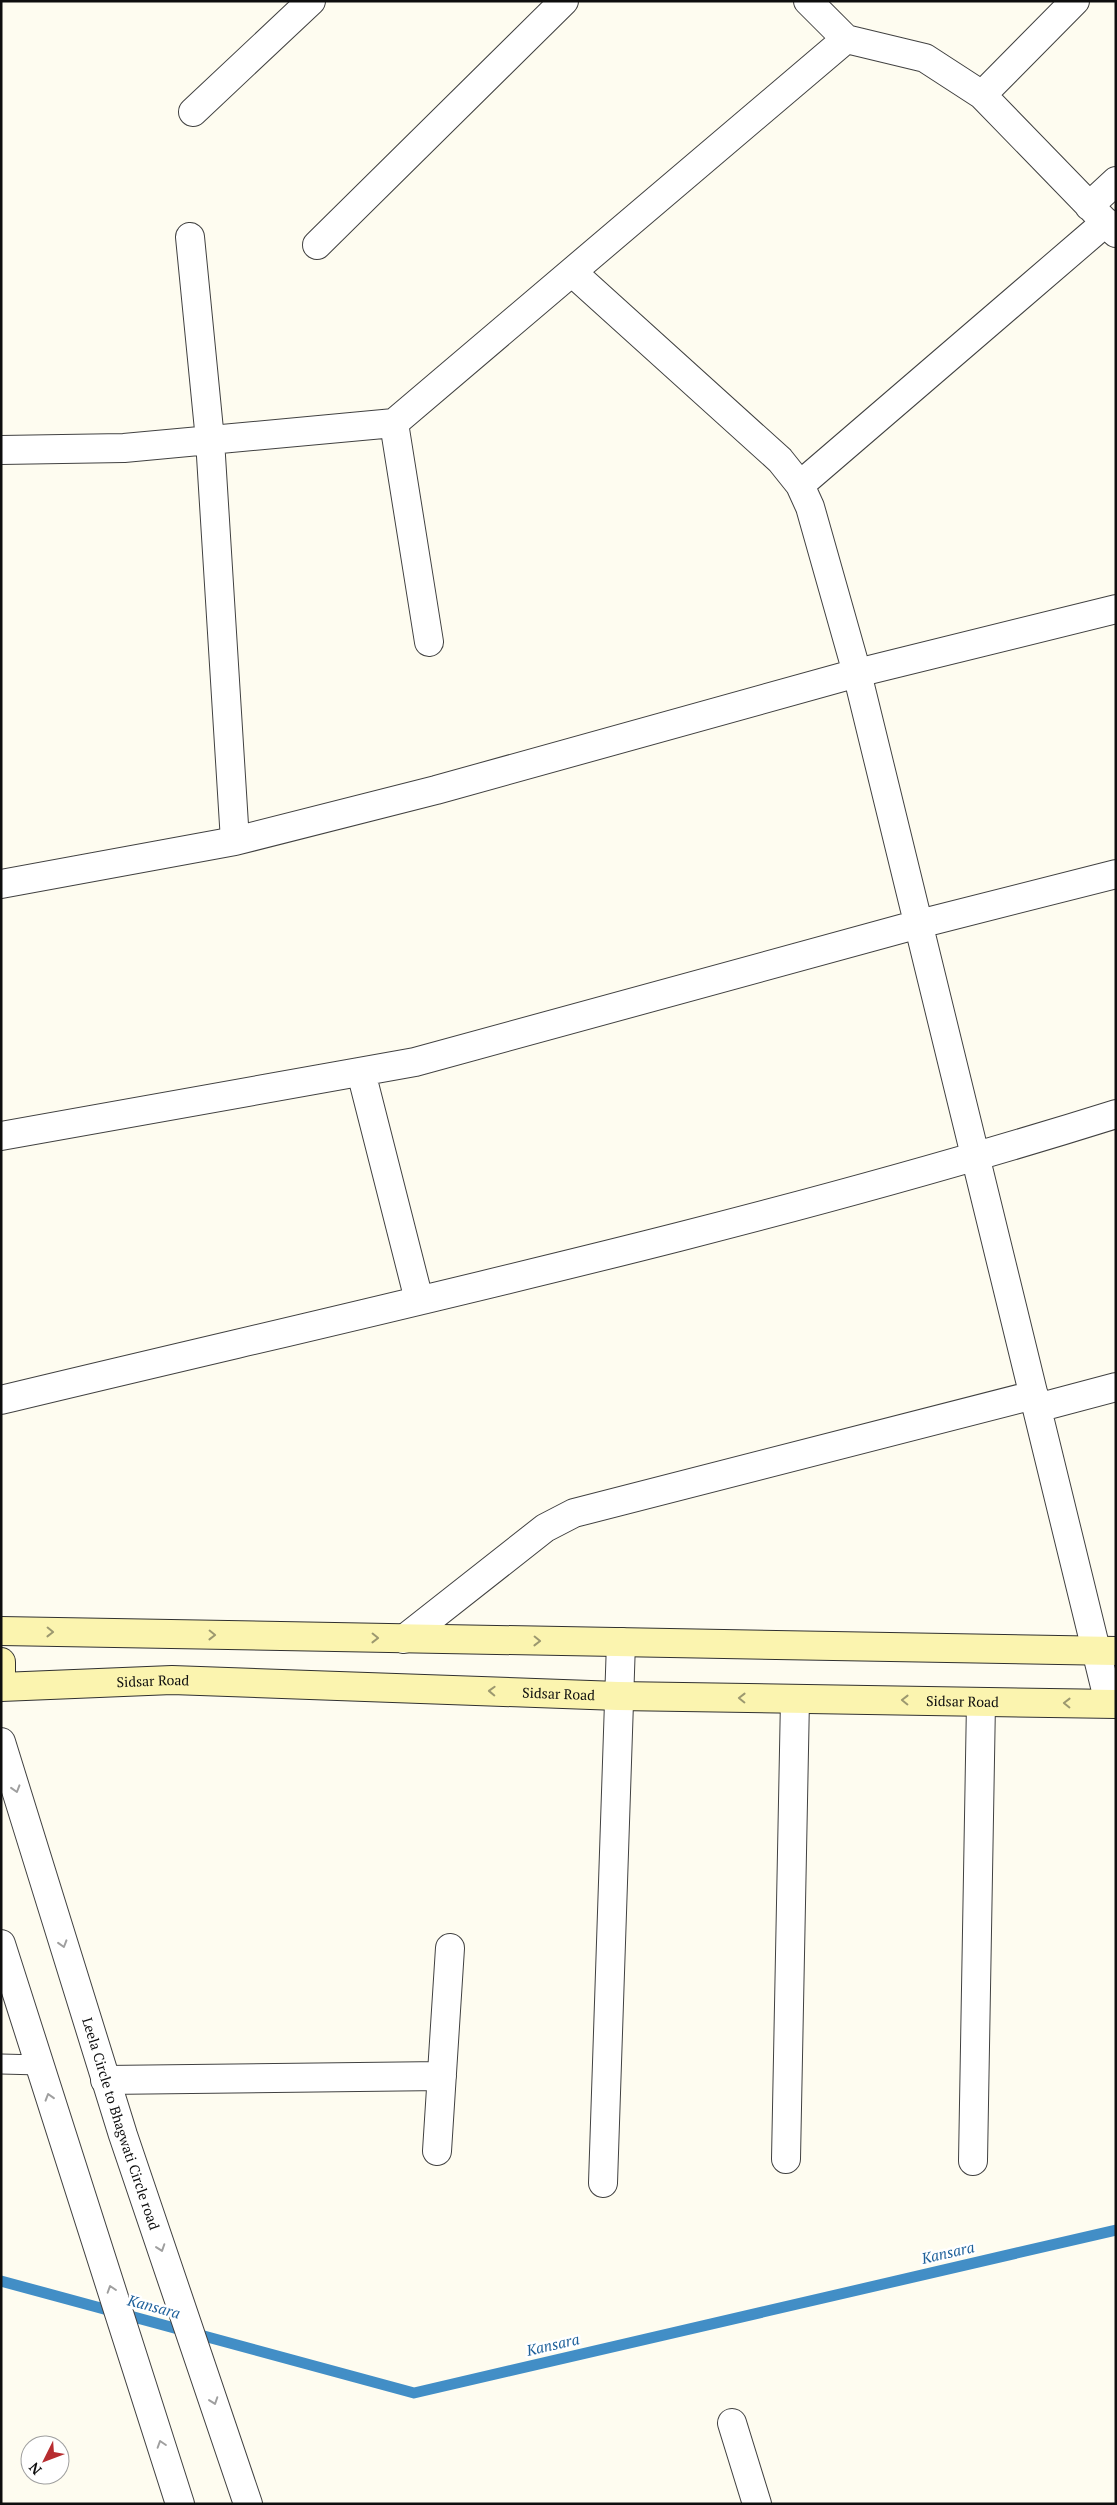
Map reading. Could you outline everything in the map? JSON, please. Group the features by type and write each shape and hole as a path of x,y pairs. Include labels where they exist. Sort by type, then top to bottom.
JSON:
{"main road":[{"path":"1,1631 1106,1651"},
{"path":"1,1662 1,1675"},
{"name":"Sidsar Road","path":"1,1687 172,1680 618,1696 1112,1704"}],"street":[{"path":"193,112 312,1"},
{"path":"317,245 564,1"},
{"path":"808,1 846,39 925,58 982,95 1104,221"},
{"path":"982,95 1075,1"},
{"path":"1,450 124,448 394,423 846,39"},
{"path":"800,485 1104,221 1116,180"},
{"path":"190,237 210,440 235,841"},
{"path":"572,272 780,460 800,485 810,507 857,672 1036,1402 1106,1651 1112,1704"},
{"path":"394,423 428,642"},
{"path":"1,884 235,841 436,790 857,672 1116,610"},
{"path":"1,1136 415,1062 919,924 1116,874"},
{"path":"361,1072 419,1300"},
{"path":"1,1400 667,1241 976,1157 1116,1114"},
{"path":"404,1639 544,1528 574,1513 1036,1402 1116,1387"},
{"path":"603,2183 621,1642"},
{"path":"786,2159 795,1699"},
{"path":"974,2161 981,1702"},
{"name":"Leela Circle to Bhagwati Circle road","path":"1,1742 122,2135 244,2492"},
{"path":"1,1944 178,2497"},
{"path":"437,2151 450,1948"},
{"path":"105,2080 442,2076"},
{"path":"732,2423 757,2504"}],"lane":[{"path":"1,2064 40,2065"}],"waterway":[{"name":"Kansara","path":"1,2281 414,2393 1116,2230"}]}
